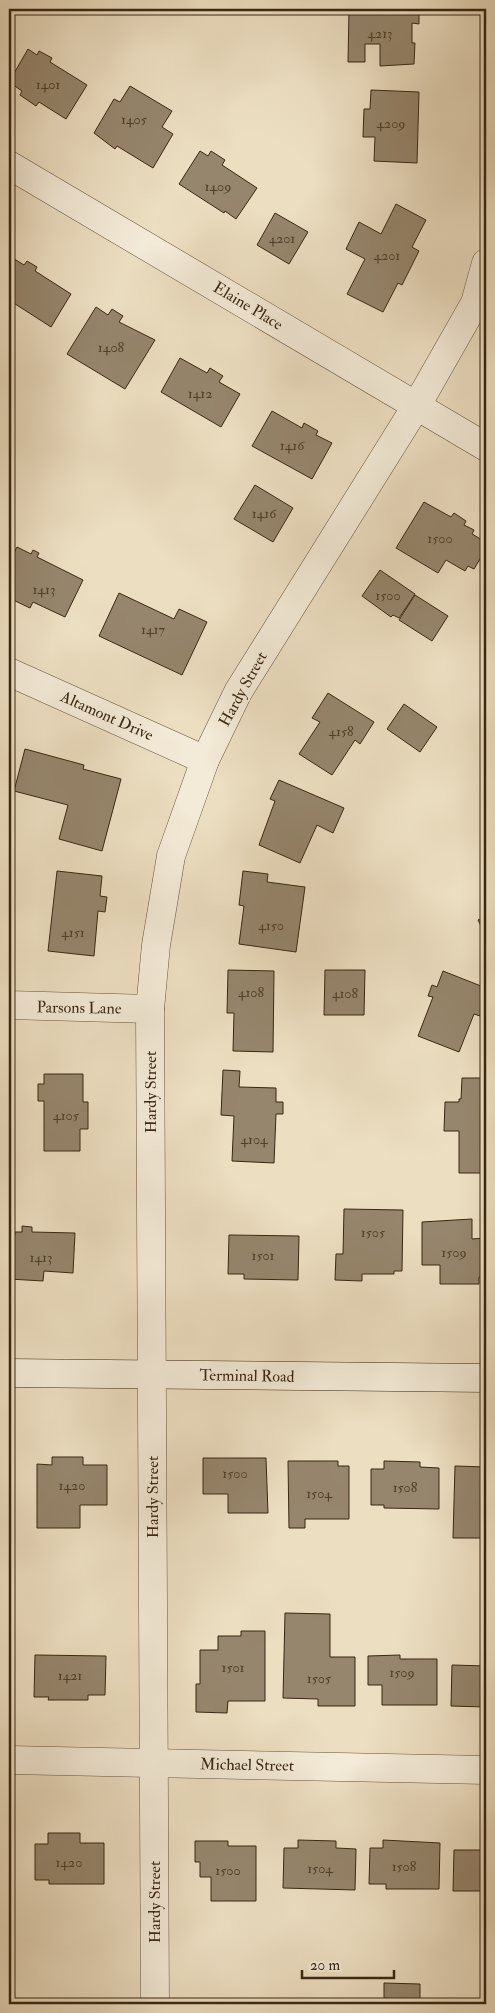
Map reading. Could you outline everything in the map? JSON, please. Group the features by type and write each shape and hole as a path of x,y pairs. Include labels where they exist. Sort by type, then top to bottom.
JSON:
{"street":[{"name":"Elaine Place","path":"9,165 486,447"},
{"name":"Hardy Street","path":"154,2004 150,1009 156,945 171,856 205,760 238,692 417,405 475,303 486,263"},
{"name":"Altamont Drive","path":"9,672 205,760"},
{"name":"Parsons Lane","path":"9,1006 150,1009"},
{"name":"Terminal Road","path":"9,1372 486,1378"},
{"name":"Michael Street","path":"9,1760 486,1770"}],"building":[{"path":"349,9 415,9 415,12 419,12 419,24 412,23 412,43 415,43 414,64 380,66 380,44 365,44 365,62 348,62"},
{"path":"28,49 37,55 39,51 52,58 50,62 87,85 66,119 39,102 36,106 20,95 22,91 9,82"},
{"path":"130,86 172,111 162,127 173,134 153,168 117,146 115,149 94,133 114,99 120,102"},
{"path":"371,90 419,92 417,163 374,161 375,137 363,137 364,109 370,109"},
{"path":"200,151 208,156 211,151 225,160 222,165 257,188 236,219 179,184"},
{"path":"396,204 426,220 412,247 419,251 402,285 398,283 383,312 347,294 365,259 346,249 359,222 381,234"},
{"path":"275,213 308,232 289,264 257,245"},
{"path":"11,257 24,265 27,261 37,267 35,271 71,294 51,327 9,300 9,261"},
{"path":"96,307 108,315 112,309 123,316 119,322 155,340 125,389 67,354"},
{"path":"180,358 207,373 210,368 223,376 219,382 240,394 221,427 161,392"},
{"path":"272,411 302,428 304,423 318,431 316,435 332,443 312,479 252,446"},
{"path":"255,485 293,508 273,542 234,519"},
{"path":"424,502 451,517 454,513 466,521 464,525 474,530 472,534 484,541 481,547 486,549 474,569 468,566 465,571 446,560 438,573 396,548"},
{"path":"17,547 31,554 33,550 39,553 37,557 83,580 65,617 33,602 30,608 9,598 9,562"},
{"path":"380,570 415,594 399,618 393,615 391,617 362,596"},
{"path":"119,593 174,619 179,609 207,622 182,675 99,636"},
{"path":"415,595 448,616 432,641 399,620"},
{"path":"328,693 374,722 360,744 355,740 332,775 299,754 320,722 312,718"},
{"path":"404,704 437,727 420,752 387,729"},
{"path":"25,749 84,765 83,769 121,779 102,851 59,839 68,805 14,791"},
{"path":"279,780 344,808 333,833 317,825 300,863 259,845 275,801 270,799"},
{"path":"57,871 102,876 100,896 107,897 105,912 98,911 94,956 48,951"},
{"path":"243,871 268,874 267,882 305,887 296,952 239,944 244,906 239,905"},
{"path":"486,916 486,936 478,920"},
{"path":"228,970 274,971 273,1052 233,1051 234,1013 227,1013"},
{"path":"325,970 365,970 364,1015 324,1015"},
{"path":"443,971 486,988 486,1009 483,1017 474,1014 459,1052 418,1036 433,997 428,996 432,985 437,987"},
{"path":"223,1070 240,1071 239,1087 276,1088 276,1102 283,1102 283,1114 276,1114 274,1163 232,1161 234,1116 221,1115"},
{"path":"44,1074 83,1074 83,1102 88,1102 88,1129 80,1129 80,1151 44,1151 44,1101 38,1101 38,1084 44,1084"},
{"path":"462,1078 486,1078 486,1173 459,1173 459,1131 444,1131 445,1102 459,1102 459,1099 461,1099"},
{"path":"344,1209 403,1210 402,1271 394,1271 394,1274 362,1274 362,1281 335,1280 336,1254 343,1254"},
{"path":"472,1219 472,1239 486,1238 486,1277 479,1277 479,1284 440,1284 440,1265 422,1265 422,1222"},
{"path":"22,1226 32,1227 32,1232 75,1233 73,1273 44,1271 43,1281 9,1279 9,1243 14,1243 15,1232 22,1232"},
{"path":"229,1235 299,1236 298,1280 244,1279 244,1274 228,1274"},
{"path":"52,1457 83,1457 83,1465 107,1465 107,1505 80,1505 80,1528 37,1528 37,1464 52,1465"},
{"path":"203,1458 266,1458 268,1513 228,1513 228,1494 203,1494"},
{"path":"288,1461 338,1461 338,1466 349,1466 349,1519 305,1519 305,1528 289,1528"},
{"path":"384,1461 420,1462 420,1467 439,1468 439,1509 384,1508 384,1505 371,1505 371,1469 384,1469"},
{"path":"455,1466 486,1467 486,1538 453,1538"},
{"path":"285,1613 330,1614 330,1657 355,1657 355,1706 318,1706 318,1699 283,1698"},
{"path":"241,1631 265,1631 265,1701 228,1701 227,1713 196,1712 196,1684 200,1684 200,1650 218,1650 218,1636 241,1636"},
{"path":"35,1655 106,1656 105,1695 88,1695 88,1700 48,1700 49,1697 34,1697"},
{"path":"400,1655 400,1659 437,1659 437,1705 382,1705 382,1685 368,1685 368,1656"},
{"path":"452,1665 486,1666 486,1707 451,1706"},
{"path":"48,1833 80,1833 80,1843 104,1843 104,1884 49,1884 49,1880 35,1880 35,1844 48,1844"},
{"path":"298,1840 336,1841 336,1848 356,1849 355,1890 283,1888 284,1848 298,1848"},
{"path":"383,1840 440,1843 439,1889 386,1889 386,1884 369,1884 370,1848 383,1848"},
{"path":"195,1841 228,1841 228,1846 256,1846 256,1901 211,1901 211,1877 200,1877 200,1862 195,1862"},
{"path":"485,1846 486,1891 453,1891 454,1850 485,1850"},
{"path":"384,1983 420,1984 420,2004 384,2004"}]}
